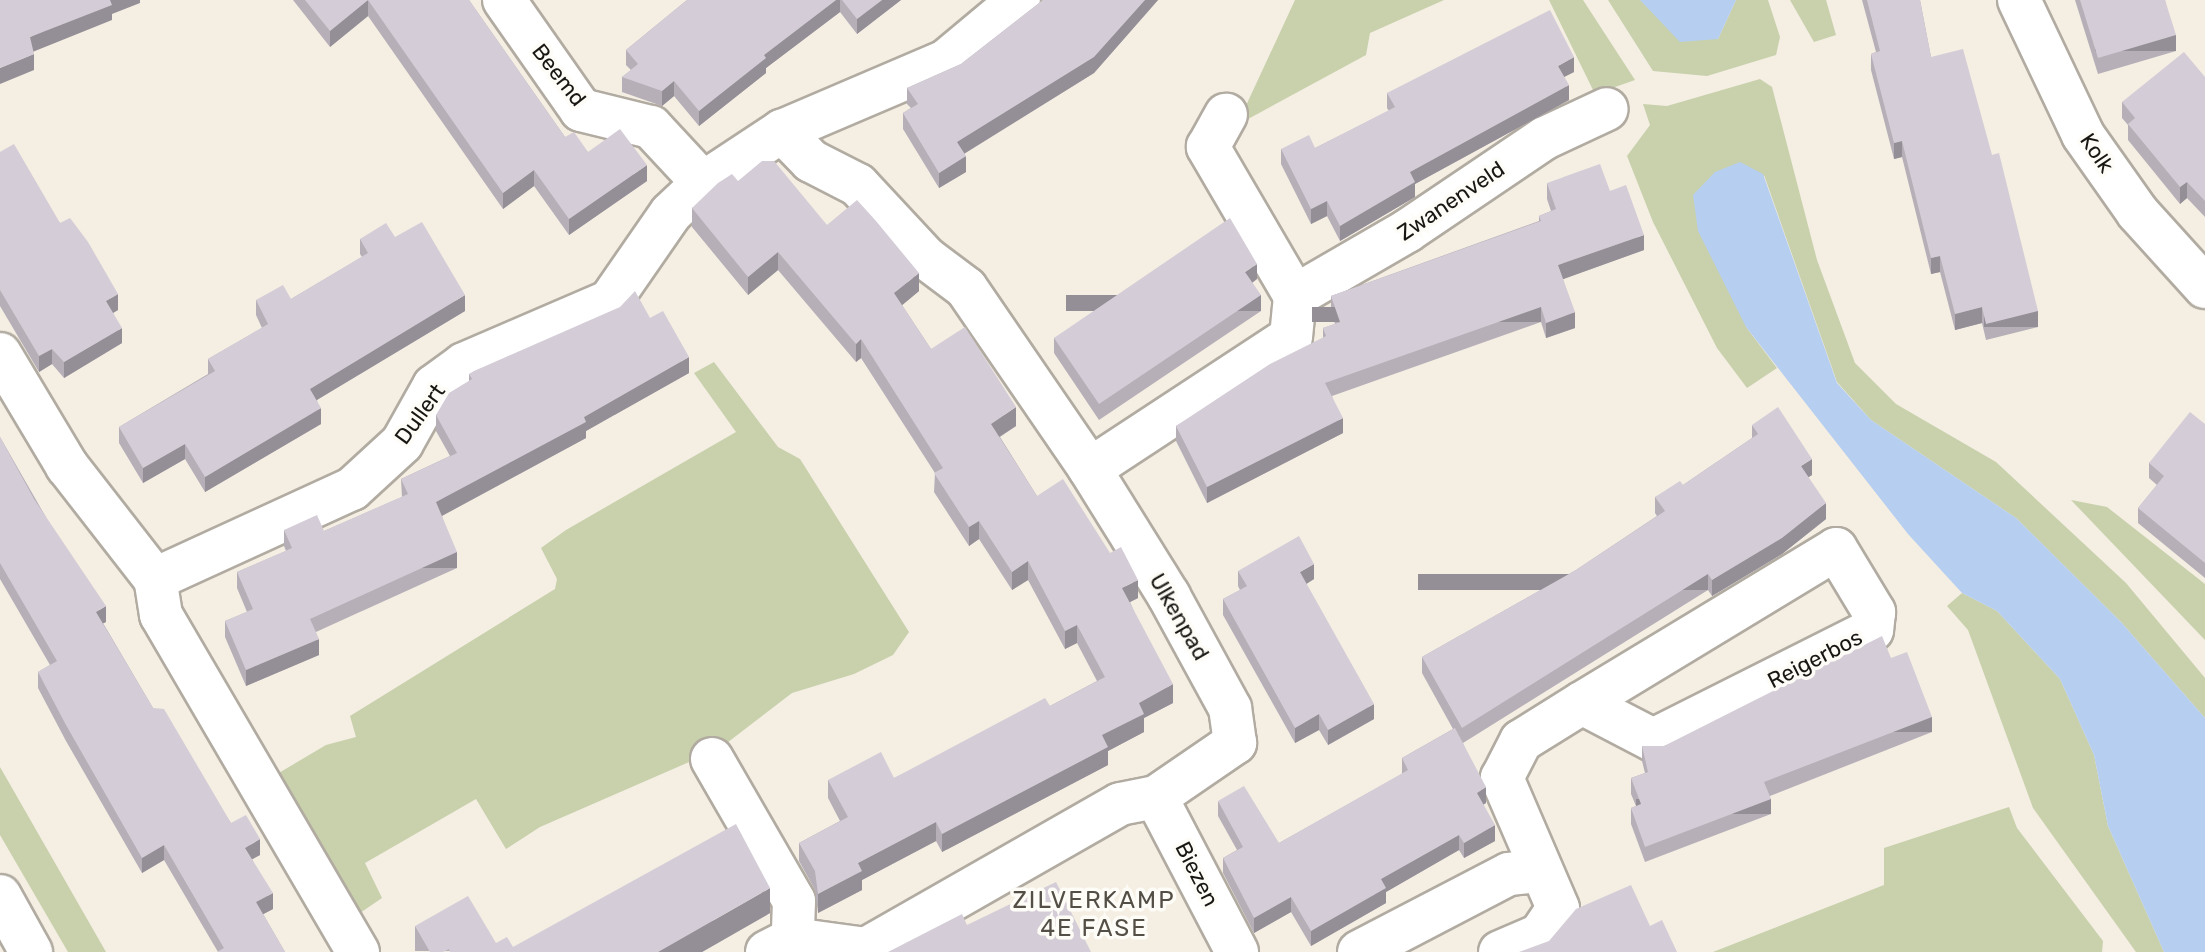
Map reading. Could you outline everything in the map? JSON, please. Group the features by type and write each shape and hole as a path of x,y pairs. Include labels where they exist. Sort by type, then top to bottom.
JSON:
{"street":[{"name":"Beemd","path":"504,0 581,110 651,127 703,183"},
{"name":"Dullert","path":"155,579 352,489 402,443 434,386 464,364 610,301 671,213 703,183 782,131 946,61 1019,0"},
{"name":"Kolk","path":"2019,0 2083,135 2138,213 2205,287"},
{"name":"Zwanenveld","path":"1295,296 1407,231 1545,138 1607,109"},
{"path":"1090,469 1291,337 1295,296 1208,147 1226,115"},
{"name":"Ulkenpad","path":"712,759 794,901 780,945 866,949 1120,804 1156,797 1235,743 1230,708 1090,469 966,288 926,258 858,185 811,161 782,131"},
{"path":"0,354 67,466 155,579 161,615 358,952"},
{"name":"Reigerbos","path":"1500,952 1540,935 1558,908 1502,778 1521,741 1582,703 1836,549 1874,612 1872,630 1653,740 1582,703"},
{"name":"Biezen","path":"1156,797 1237,952"},
{"path":"1359,952 1509,874 1540,871"},
{"path":"0,896 31,952"}],"green space":[{"path":"1295,0 1444,0 1370,33 1366,55 1237,125"},
{"path":"1549,0 1583,0 1635,80 1595,94"},
{"path":"1608,0 1640,0 1718,39 1736,0 1768,0 1780,37 1776,55 1707,76 1653,71"},
{"path":"1790,0 1826,0 1836,35 1814,42"},
{"path":"1760,79 1772,87 1817,260 1855,363 1896,404 1996,462 2126,583 2205,678 2205,718 2121,622 2016,518 1871,420 1837,382 1764,175 1746,327 1777,368 1747,388 1717,348 1653,222 1627,156 1650,125 1643,104 1667,106"},
{"path":"714,362 778,447 800,459 909,632 893,655 854,674 792,693 719,749 540,827 506,849 476,799 365,863 382,898 357,915 272,777 326,745 356,737 350,716 555,589 557,579 541,548 566,530 736,432 694,373"},
{"path":"2071,500 2107,507 2205,584 2205,640"},
{"path":"1962,593 1997,611 2060,679 2094,755 2108,826 2164,952 2136,952 2033,808 1968,630 1947,606"},
{"path":"0,767 106,952 68,952 0,835"},
{"path":"2009,807 2017,828 2103,941 2102,952 1713,952 1884,885 1884,848"}],"water":[{"path":"1640,0 1736,0 1718,39 1680,42"},
{"path":"1740,162 1763,174 1837,383 1871,420 2016,518 2121,622 2205,718 2205,952 2164,952 2108,826 2094,755 2060,679 1997,611 1962,593 1908,534 1746,327 1698,231 1693,195 1715,172"}],"building":[{"path":"0,0 110,0 112,5 30,37 34,54 0,68"},
{"path":"305,0 368,0 330,31"},
{"path":"368,0 469,0 565,137 574,132 588,152 620,129 647,165 569,219 534,170 503,193"},
{"path":"687,0 836,0 764,55 766,58 699,111 674,81 662,91 622,77 638,64 626,50"},
{"path":"842,0 882,0 857,19"},
{"path":"1043,0 1145,0 1094,57 957,142 966,156 939,173 903,113 918,104 907,88 961,64"},
{"path":"1867,0 1920,0 1931,57 1963,49 1992,155 1999,153 2038,311 1986,324 1982,307 1955,314 1940,256 1931,258 1902,141 1894,143 1871,54 1880,51"},
{"path":"2080,0 2165,0 2176,35 2098,58"},
{"path":"1550,10 1574,57 1558,66 1569,85 1410,172 1415,182 1340,226 1327,201 1311,209 1281,149 1309,135 1315,148 1395,107 1387,93"},
{"path":"2184,52 2205,77 2205,201 2187,182 2180,187 2128,124 2135,118 2122,102"},
{"path":"14,144 60,223 70,218 88,242 118,294 106,301 122,328 64,362 52,349 39,356 0,290 0,152"},
{"path":"762,161 774,161 827,225 857,200 876,221 919,273 894,293 931,349 965,327 1016,407 991,424 1037,496 1063,479 1110,553 1121,547 1138,580 1122,588 1173,684 1139,703 1144,714 1102,735 1108,747 942,834 936,822 858,863 862,871 818,894 815,871 799,843 848,817 828,780 881,752 894,778 1045,698 1050,706 1105,677 1077,625 1065,631 1028,561 1012,572 979,521 969,527 934,473 943,468 861,339 856,344 778,252 748,277 692,208 718,183 732,174 738,181"},
{"path":"1600,164 1610,191 1626,185 1644,235 1558,265 1575,312 1546,323 1541,307 1325,383 1343,418 1207,487 1176,426 1270,364 1326,336 1323,328 1340,322 1331,296 1541,221 1539,216 1556,209 1547,183"},
{"path":"1230,218 1257,264 1245,272 1261,295 1099,404 1054,338"},
{"path":"422,222 465,295 310,389 321,408 205,477 185,444 143,468 119,427 215,371 208,359 268,324 256,300 283,285 291,299 368,253 360,239 386,223 395,237"},
{"path":"635,291 650,318 663,311 689,357 584,417 586,422 436,502 457,552 310,619 319,639 246,670 225,621 253,609 237,572 292,548 284,530 317,515 324,531 408,494 401,479 457,453 436,415 449,393 472,379 469,374 620,307"},
{"path":"1778,407 1812,459 1801,466 1826,503 1782,538 1712,580 1708,574 1462,728 1422,657 1576,570 1665,511 1655,497 1680,481 1683,485 1758,434 1752,425"},
{"path":"2190,412 2205,424 2205,563 2138,508 2164,476 2149,463"},
{"path":"0,437 34,499 106,606 96,612 153,708 164,709 231,823 246,815 260,839 245,848 273,893 256,902 285,952 217,952 224,948 164,845 142,858 66,725 38,672 57,661 0,563"},
{"path":"1299,536 1314,564 1300,572 1374,704 1328,730 1319,714 1295,728 1223,599 1247,586 1238,571"},
{"path":"1882,636 1891,658 1907,652 1932,717 1764,782 1771,799 1645,847 1631,808 1641,804 1631,778 1648,772 1642,746 1664,746"},
{"path":"1455,728 1486,787 1477,793 1495,825 1464,843 1459,835 1381,879 1386,888 1311,931 1291,897 1254,918 1223,858 1243,847 1218,801 1244,786 1279,843 1408,770 1402,758"},
{"path":"736,824 770,888 658,952 450,952 449,949 430,952 415,926 468,896 496,943 507,937 513,947"},
{"path":"1056,882 1091,952 888,952 962,914 967,925"},
{"path":"1631,885 1650,926 1662,920 1677,952 1519,952 1549,941 1576,909"}],"district":[{"name":"ZILVERKAMP 4E FASE","path":"1094,915"}]}
